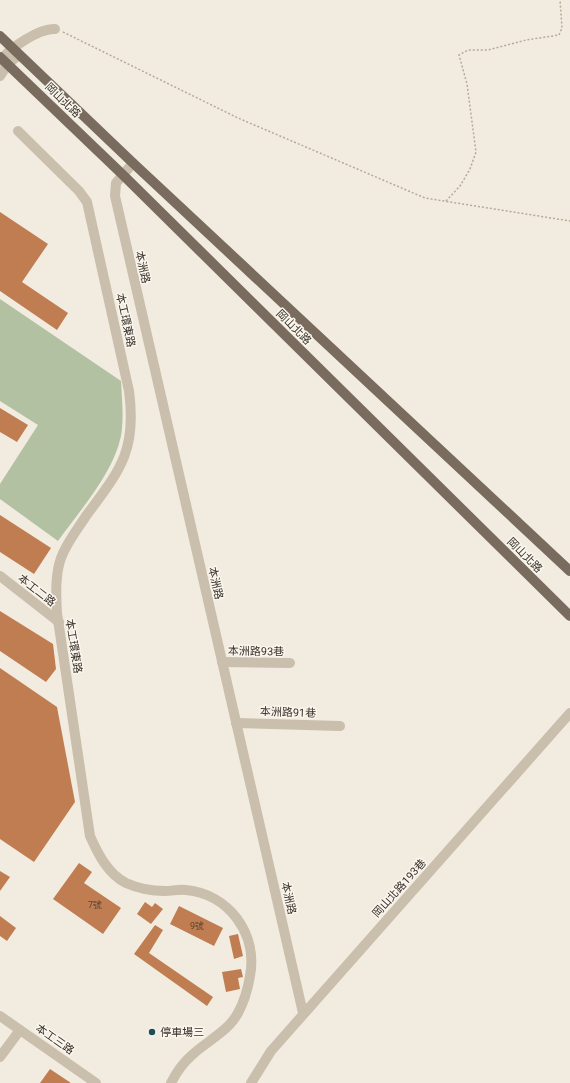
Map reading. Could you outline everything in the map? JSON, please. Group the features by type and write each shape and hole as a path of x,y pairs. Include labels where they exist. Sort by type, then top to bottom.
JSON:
{"main road":[{"name":"岡山北路","path":"0,36 133,163 570,571"},
{"name":"岡山北路","path":"3,60 122,174 570,616"}],"street":[{"path":"0,76 3,60 16,52 42,30 55,29"},
{"name":"本工環東路","path":"18,131 79,191 87,202 128,384 132,410 130,438 125,456 114,478 69,541 61,559 57,576 56,599 90,836 97,852 109,870 126,883 141,888 163,891 186,890 210,896 231,910 242,923 251,946 252,966 248,986 238,1014 220,1034 191,1056 176,1072 172,1083"},
{"name":"本洲路","path":"133,163 122,174 116,183 115,196 303,1013"},
{"name":"本工二路","path":"0,576 59,622"},
{"name":"本洲路93巷","path":"222,662 290,663"},
{"name":"岡山北路193巷","path":"251,1083 271,1050 570,714"},
{"name":"本洲路91巷","path":"236,723 340,726"},
{"name":"本工三路","path":"0,1016 96,1083"},
{"path":"0,1057 20,1030"}],"path":[{"path":"446,201 470,169 476,152 467,84 459,55 468,50 488,50 526,40 559,35 562,28 560,0"},
{"path":"55,29 238,118 425,198 570,221"}],"green space":[{"path":"0,299 121,381 122,422 121,436 117,450 111,464 95,491 58,541 0,499 0,484 38,425 0,401"}],"building":[{"path":"0,212 48,244 22,282 68,313 57,330 0,291"},
{"path":"0,408 28,425 17,442 0,432"},
{"path":"0,515 51,548 34,574 0,552"},
{"path":"0,611 53,644 56,669 46,682 0,651"},
{"path":"0,668 57,707 75,802 34,862 0,839"},
{"path":"79,863 92,872 84,883 121,908 103,934 53,899"},
{"path":"0,871 10,877 0,891"},
{"path":"145,902 152,907 155,903 163,909 151,924 137,914"},
{"path":"179,906 223,928 214,946 170,924"},
{"path":"0,916 16,928 7,941 0,936"},
{"path":"155,925 163,930 149,953 213,997 207,1006 134,954"},
{"path":"238,934 243,956 234,959 229,936"},
{"path":"241,969 243,977 238,978 240,989 226,992 222,972"},
{"path":"50,1069 71,1083 40,1083"}],"place":[{"name":"停車場三","path":"152,1032"}]}
